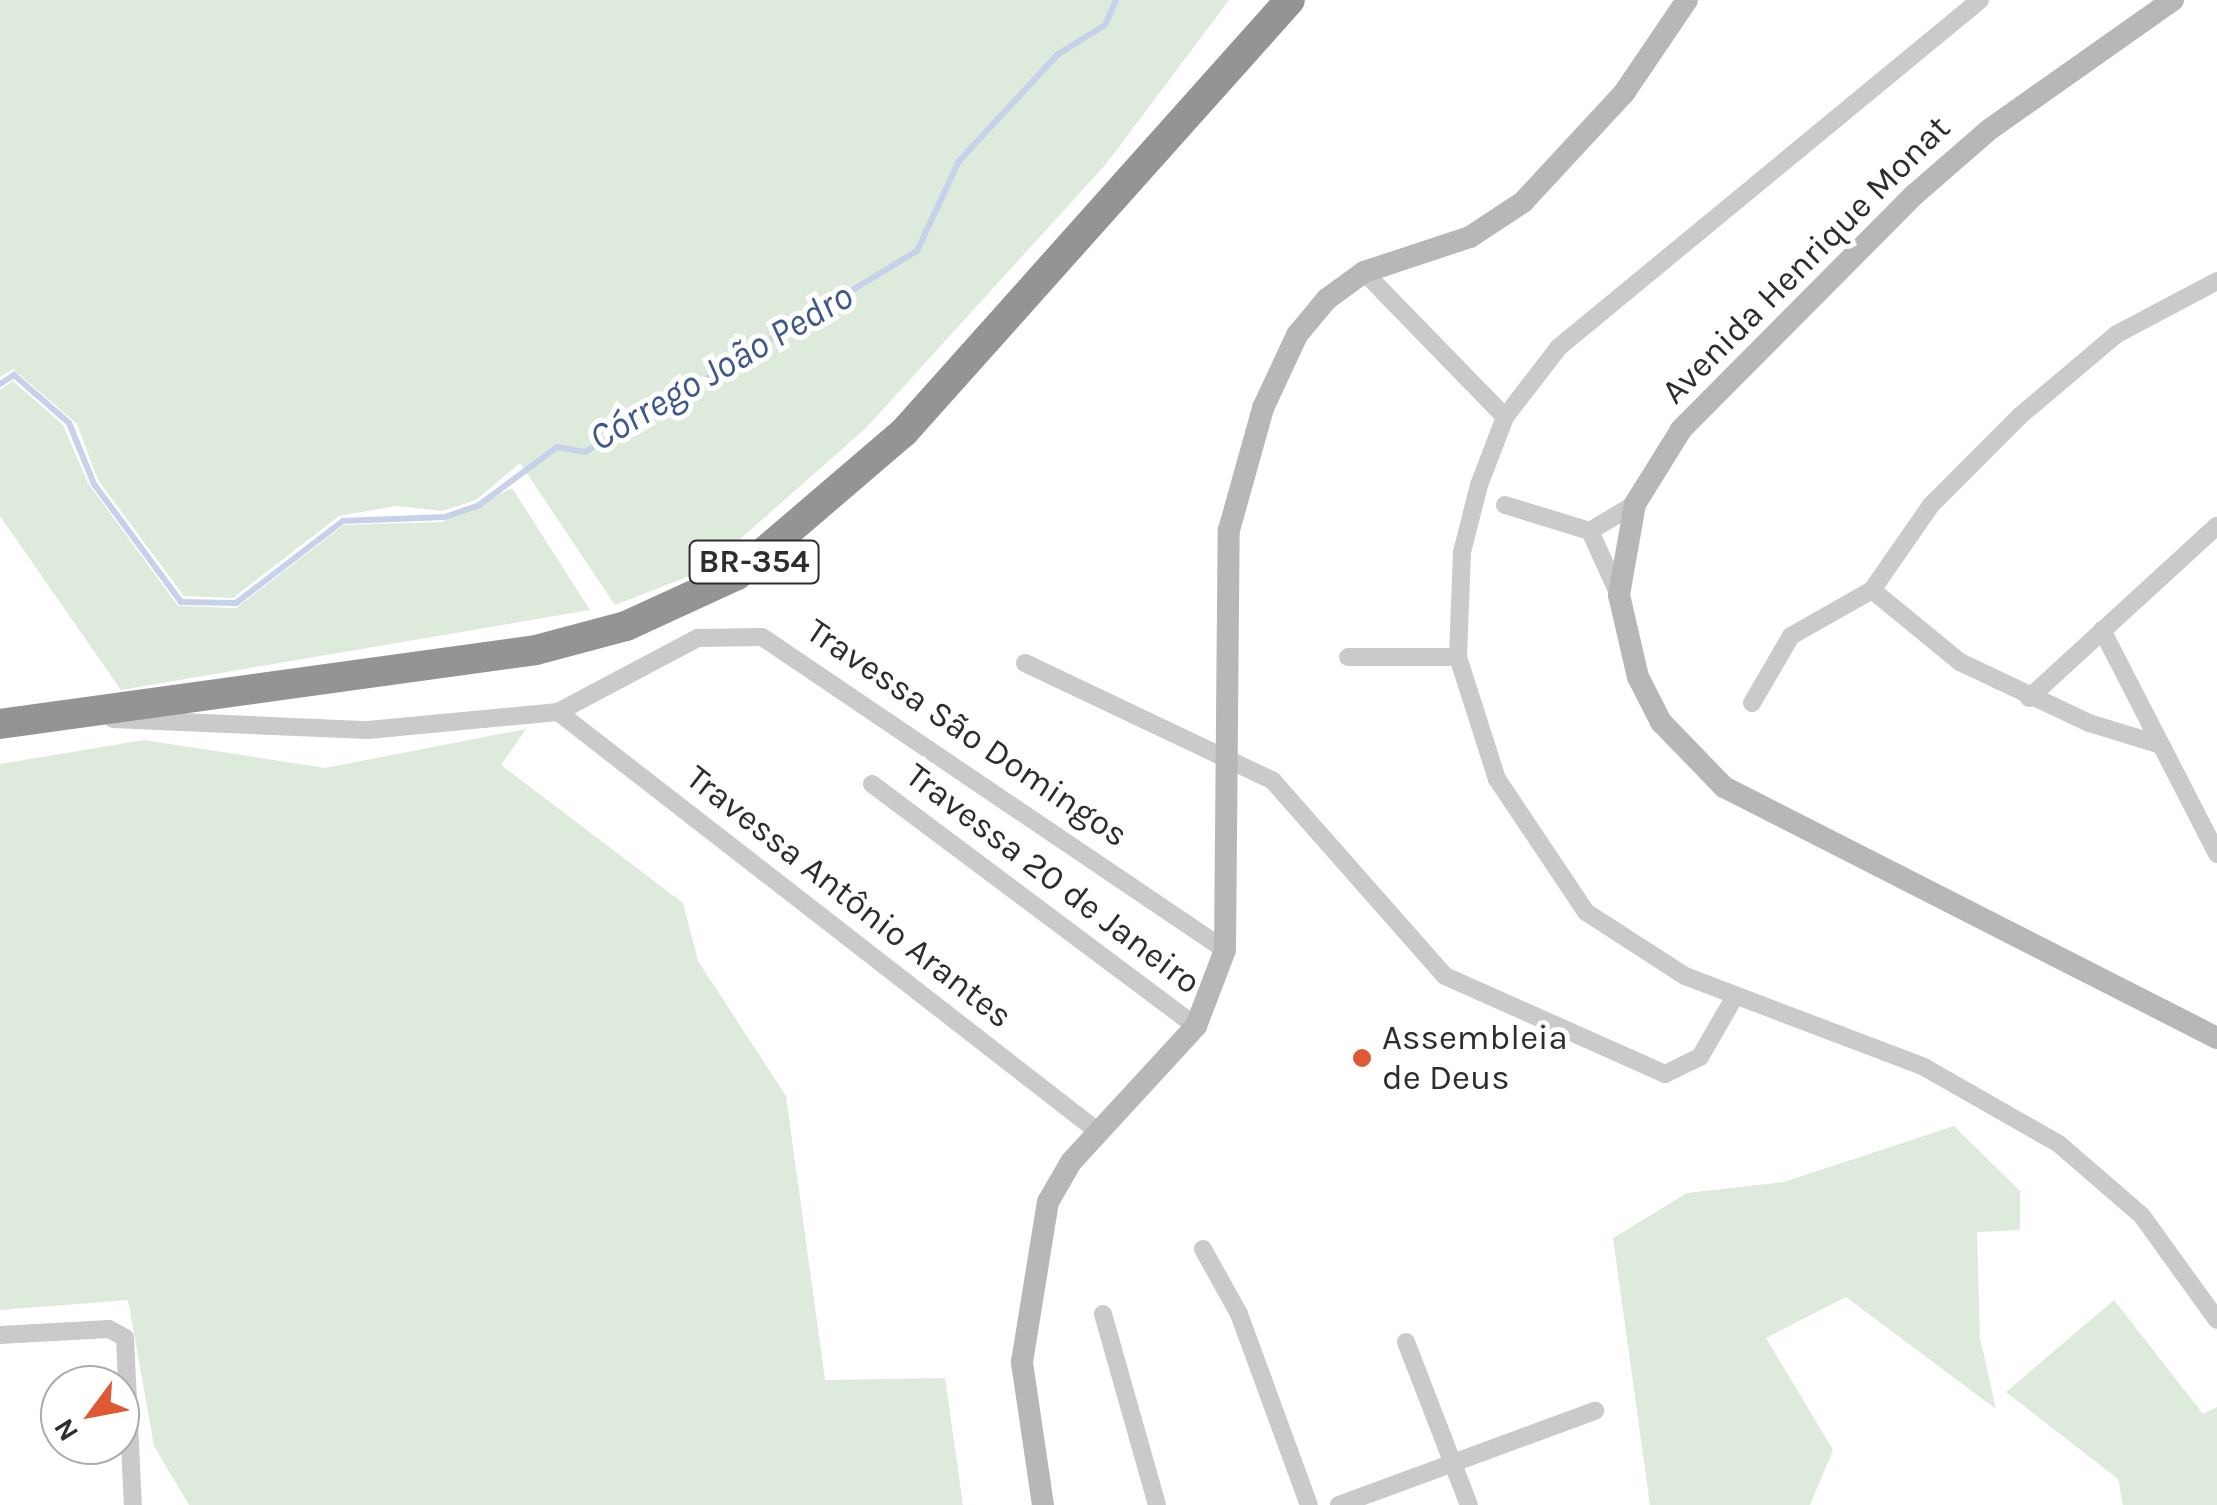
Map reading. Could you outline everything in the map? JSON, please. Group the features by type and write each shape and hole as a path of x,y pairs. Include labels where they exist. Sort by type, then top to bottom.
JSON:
{"highway":[{"name":"BR-354","path":"0,724 536,650 626,626 737,574 904,432 1290,0"}],"street":[{"path":"1043,1505 1022,1362 1028,1300 1048,1202 1100,1133 1196,1026 1225,950 1232,760 1229,530 1239,468 1297,335 1364,272 1470,237 1523,202 1624,93 1687,0"},
{"path":"1980,0 1596,309 1505,417 1462,552 1458,657 1497,779 1559,880 1618,939 1734,998 1924,1067 2059,1144 2142,1216 2217,1320"},
{"name":"Avenida Henrique Monat","path":"2173,0 1990,129 1914,196 1682,430 1636,504 1619,595 1638,677 1661,722 1724,787 2217,1038"},
{"path":"1364,272 1505,417"},
{"path":"1752,703 1791,636 1872,590 1931,504 2021,415 2117,334 2217,281"},
{"path":"1505,505 1590,530 1636,504"},
{"path":"2029,698 2217,526"},
{"path":"1590,530 1619,595"},
{"path":"1872,590 1960,662 2029,698 2161,745"},
{"path":"2102,630 2217,854"},
{"name":"Travessa São Domingos","path":"72,716 368,730 558,712 698,638 762,637 1225,950"},
{"path":"1348,657 1458,657"},
{"path":"1024,662 1232,760 1287,793 1445,976 1665,1074 1700,1057 1734,998"},
{"name":"Travessa Antônio Arantes","path":"558,712 1100,1133"},
{"name":"Travessa 20 de Janeiro","path":"872,784 1196,1026"},
{"path":"1204,1249 1245,1329 1309,1505"},
{"path":"1104,1314 1130,1437 1157,1505"},
{"path":"0,1334 109,1329 128,1345 133,1505"},
{"path":"1406,1342 1469,1505"},
{"path":"1338,1505 1455,1466 1594,1411"}],"green space":[{"path":"0,0 1229,0 1106,164 866,428 705,570 615,605 520,463 476,500 442,511 396,506 339,516 233,598 184,596 98,480 77,424 13,369 0,377"},
{"path":"13,381 63,425 88,483 178,606 236,608 344,525 442,522 512,488 590,610 121,690 0,516 0,390"},
{"path":"526,729 501,765 683,903 698,961 786,1096 825,1380 945,1378 963,1505 189,1505 154,1446 128,1300 0,1310 0,764 144,740 325,768"},
{"path":"1954,1126 2020,1191 2020,1230 1977,1232 1980,1338 1996,1409 1846,1297 1766,1338 1833,1450 1810,1505 1650,1505 1613,1238 1687,1193 1784,1182"},
{"path":"2114,1300 2203,1414 2217,1407 2217,1505 2123,1505 2118,1479 2006,1392"}],"waterway":[{"name":"Córrego João Pedro","path":"0,384 14,375 69,423 94,484 181,602 236,603 343,521 445,517 479,505 557,447 585,452 917,251 959,161 1057,55 1105,25 1116,0"}],"place":[{"name":"Assembleia de Deus","path":"1362,1058"}]}
